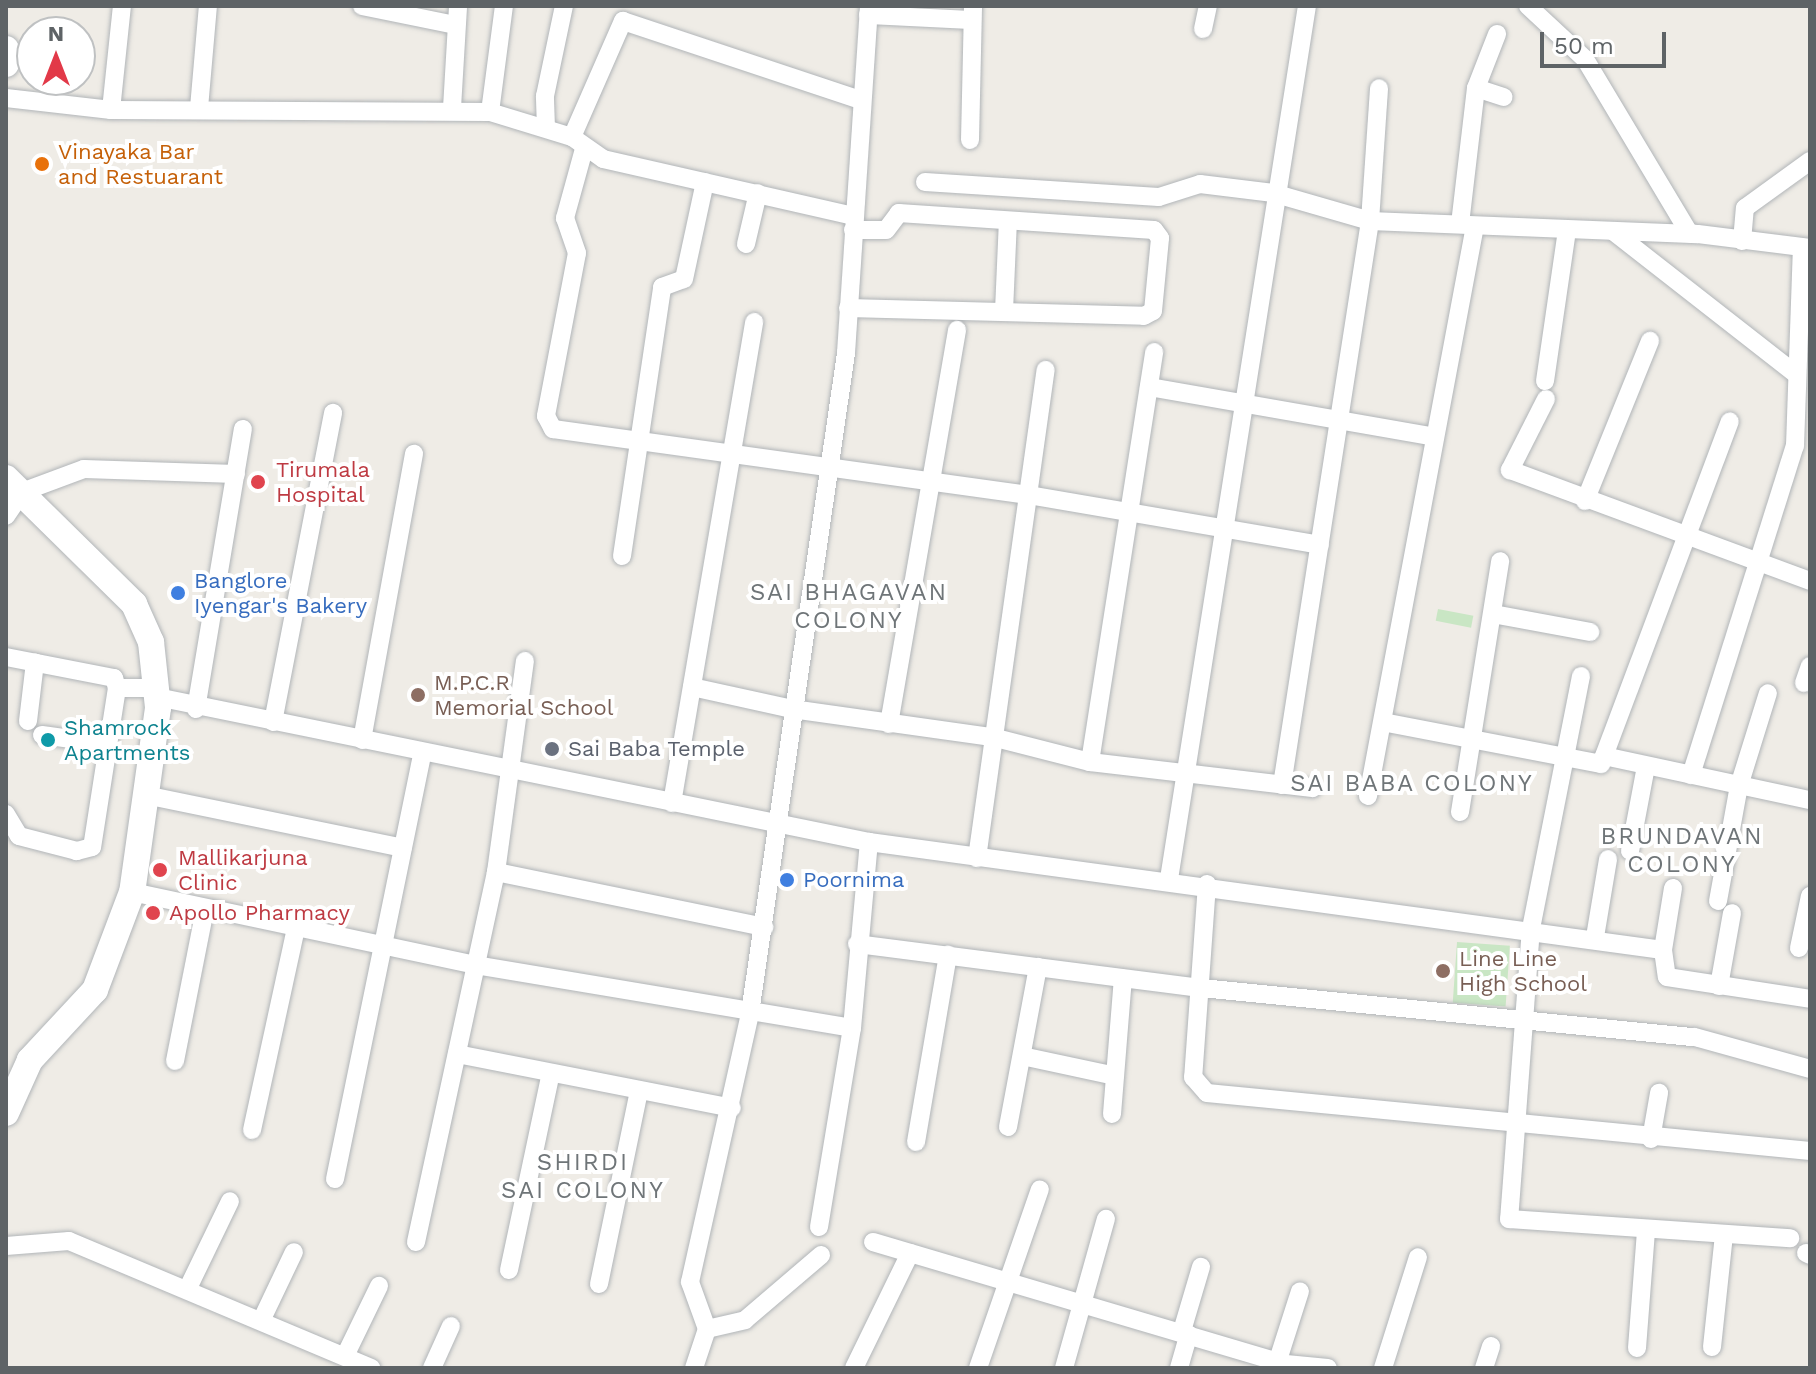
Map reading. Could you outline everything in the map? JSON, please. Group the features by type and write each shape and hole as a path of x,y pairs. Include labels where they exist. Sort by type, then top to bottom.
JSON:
{"main road":[{"path":"6,49 6,64"},
{"path":"6,1113 30,1060 95,990 132,892 150,796 157,693 151,642 134,604 14,485"}],"street":[{"path":"111,110 122,6"},
{"path":"199,108 208,6"},
{"path":"362,6 457,16 452,108"},
{"path":"490,112 504,6"},
{"path":"546,128 545,96 564,6"},
{"path":"1203,29 1208,6"},
{"path":"1169,879 1273,193 1307,6"},
{"path":"1528,6 1585,59 1689,233 1806,248 1796,374 1795,446 1755,559 1691,775"},
{"path":"694,1368 707,1329 690,1282 732,1108 750,1013 779,825 792,709 854,308 861,100 868,10 972,13 970,140"},
{"path":"861,100 623,21 578,143 565,218 577,253 546,424 638,442 829,471 1028,495 1128,516 1320,545"},
{"path":"1368,796 1435,437 1467,225 1476,88 1497,34"},
{"path":"1282,785 1370,221 1379,88"},
{"path":"1476,88 1504,97"},
{"path":"6,98 111,110 452,108 490,112 705,182 758,193 858,225 886,230 899,213 1154,230 1160,238 1153,311 1144,316 854,308"},
{"path":"1742,241 1745,208 1810,161"},
{"path":"622,556 662,287 684,279 705,182"},
{"path":"925,182 1040,194 1159,197 1200,184 1273,193 1370,221 1698,234"},
{"path":"746,244 758,193"},
{"path":"1004,311 1008,221"},
{"path":"1567,230 1545,390 1510,470 1585,501 1810,581"},
{"path":"1614,232 1796,374"},
{"path":"672,803 754,322"},
{"path":"889,724 957,330"},
{"path":"1585,501 1650,341"},
{"path":"1090,762 1154,352"},
{"path":"977,858 1046,370"},
{"path":"1149,387 1435,437"},
{"path":"273,722 333,413"},
{"path":"1383,722 1475,737 1601,764 1683,537 1730,421"},
{"path":"196,709 243,429"},
{"path":"362,740 414,454"},
{"path":"6,516 14,485 84,469 236,474"},
{"path":"1460,812 1475,737 1500,561"},
{"path":"1493,614 1590,632"},
{"path":"6,657 114,678 117,688 92,847 77,851 19,836 6,814"},
{"path":"416,1242 496,872 513,772 525,661"},
{"path":"28,721 35,662"},
{"path":"1581,676 1531,928 1509,1219 1646,1232 1790,1238"},
{"path":"692,687 792,709 992,737 1090,762 1312,788"},
{"path":"117,688 157,693 196,709 869,842 1531,928 1663,950"},
{"path":"1719,986 1739,786 1768,693"},
{"path":"42,735 108,744"},
{"path":"335,1179 422,754"},
{"path":"1604,756 1810,800"},
{"path":"1630,851 1646,766"},
{"path":"150,796 403,848"},
{"path":"819,1227 852,1028 857,944 869,842"},
{"path":"1595,937 1608,859"},
{"path":"496,872 764,927"},
{"path":"1207,884 1193,1077 1207,1093 1517,1119 1651,1139 1810,1151"},
{"path":"1673,888 1663,950 1667,977 1810,999"},
{"path":"132,892 205,910 476,965 852,1028"},
{"path":"1799,948 1810,896"},
{"path":"175,1061 205,910"},
{"path":"252,1130 296,929"},
{"path":"857,944 1201,988 1695,1037 1810,1069"},
{"path":"916,1142 948,955"},
{"path":"1008,1127 1038,967"},
{"path":"1112,1114 1123,978"},
{"path":"457,1054 732,1108"},
{"path":"1022,1056 1115,1076"},
{"path":"509,1270 551,1073"},
{"path":"599,1284 639,1090"},
{"path":"1651,1139 1659,1093"},
{"path":"978,1368 1011,1282 1040,1189"},
{"path":"189,1286 230,1201"},
{"path":"1064,1368 1106,1219"},
{"path":"1637,1348 1646,1232"},
{"path":"1712,1347 1724,1235"},
{"path":"6,1246 69,1241 189,1286 371,1368"},
{"path":"873,1242 1283,1364 1328,1368"},
{"path":"262,1319 294,1252"},
{"path":"854,1368 910,1253"},
{"path":"707,1329 745,1320 821,1255"},
{"path":"1383,1368 1418,1257"},
{"path":"1179,1368 1201,1267"},
{"path":"345,1356 379,1286"},
{"path":"1283,1364 1300,1291"},
{"path":"432,1368 451,1326"},
{"path":"1484,1368 1491,1346"}],"green space":[{"path":"1438,609 1473,616 1471,628 1436,621"},
{"path":"1457,942 1510,946 1506,1007 1453,1003"}],"place":[{"name":"Vinayaka Bar and Restuarant","path":"42,164"},
{"name":"Tirumala Hospital","path":"258,482"},
{"name":"Banglore Iyengar's Bakery","path":"178,593"},
{"name":"M.P.C.R Memorial School","path":"418,695"},
{"name":"Shamrock Apartments","path":"48,740"},
{"name":"Sai Baba Temple","path":"552,749"},
{"name":"Mallikarjuna Clinic","path":"160,870"},
{"name":"Poornima","path":"787,880"},
{"name":"Apollo Pharmacy","path":"153,913"},
{"name":"Line Line High School","path":"1443,971"}],"district":[{"name":"SAI BHAGAVAN COLONY","path":"849,607"},
{"name":"SAI BABA COLONY","path":"1412,784"},
{"name":"BRUNDAVAN COLONY","path":"1682,851"},
{"name":"SHIRDI SAI COLONY","path":"583,1177"}]}
